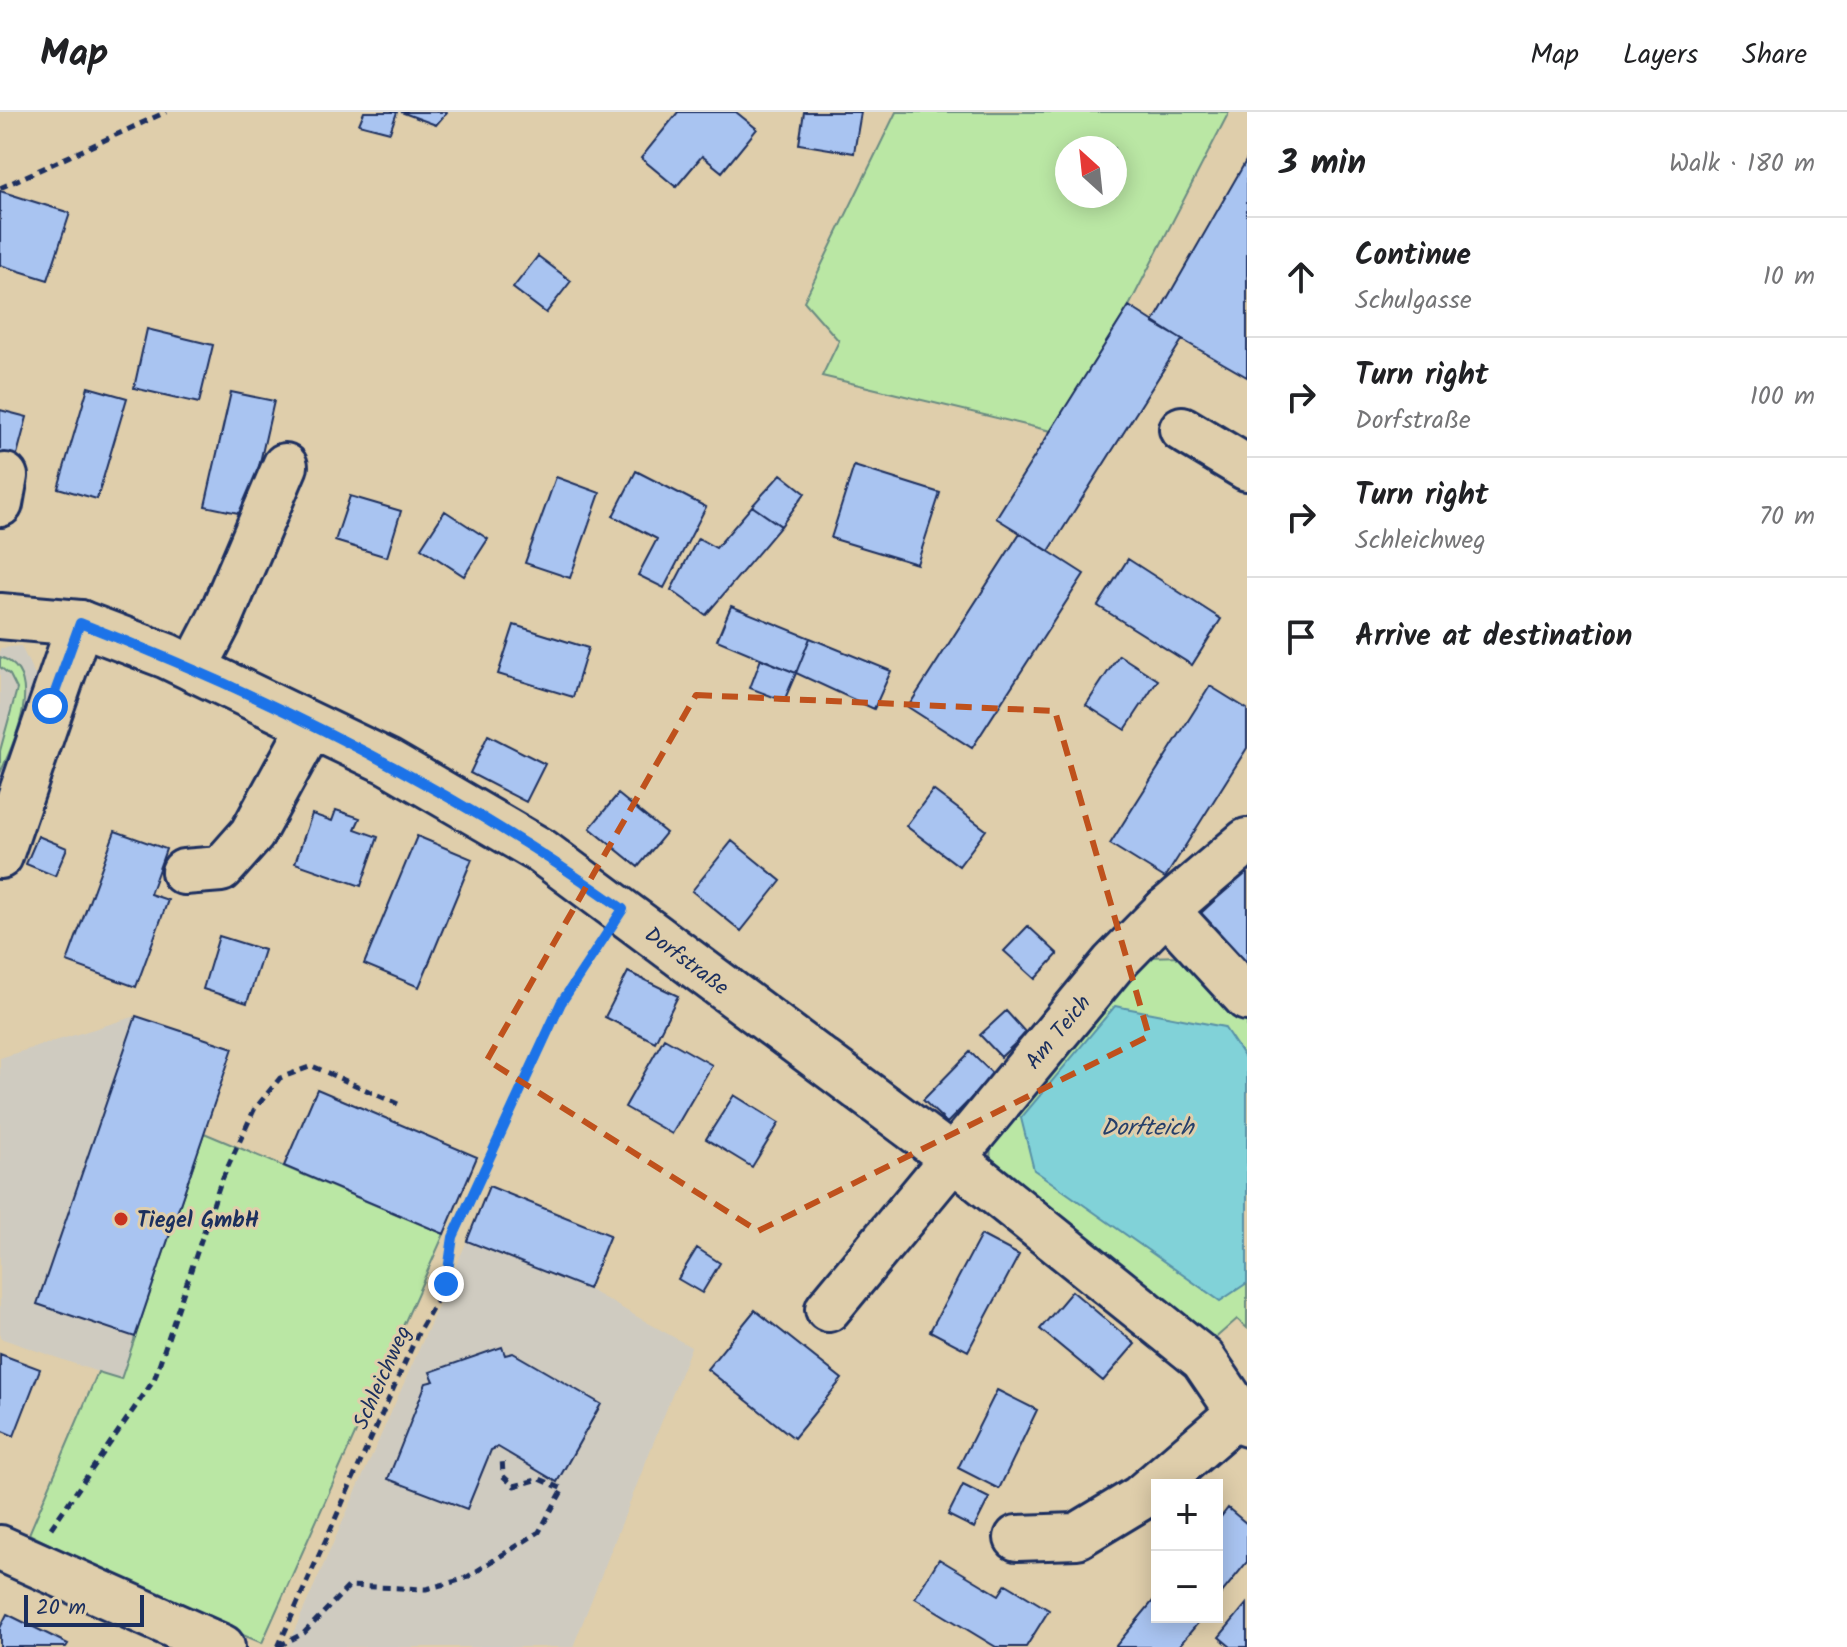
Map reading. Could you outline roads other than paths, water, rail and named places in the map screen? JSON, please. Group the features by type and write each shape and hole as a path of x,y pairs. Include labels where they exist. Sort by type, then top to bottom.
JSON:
{"street":[{"path":"1182,429 1247,468"},
{"path":"194,669 219,621 285,466"},
{"name":"Dorfstraße","path":"0,616 80,623 194,669 388,762 541,851 623,909 839,1076 954,1159 1203,1359 1243,1418"},
{"path":"0,856 80,623"},
{"path":"184,872 221,869 252,834 311,726"},
{"name":"Am Teich","path":"828,1309 1113,964 1166,910 1247,841"},
{"path":"1166,910 1247,998"},
{"path":"1017,1538 1077,1536 1140,1498 1243,1418"},
{"path":"14,1555 222,1647"}],"water":[{"name":"Dorfteich","path":"1115,1006 1224,1027 1247,1061 1247,1283 1220,1301 1034,1170 1021,1118"}],"place":[{"name":"Tiegel GmbH","path":"121,1219"}]}
